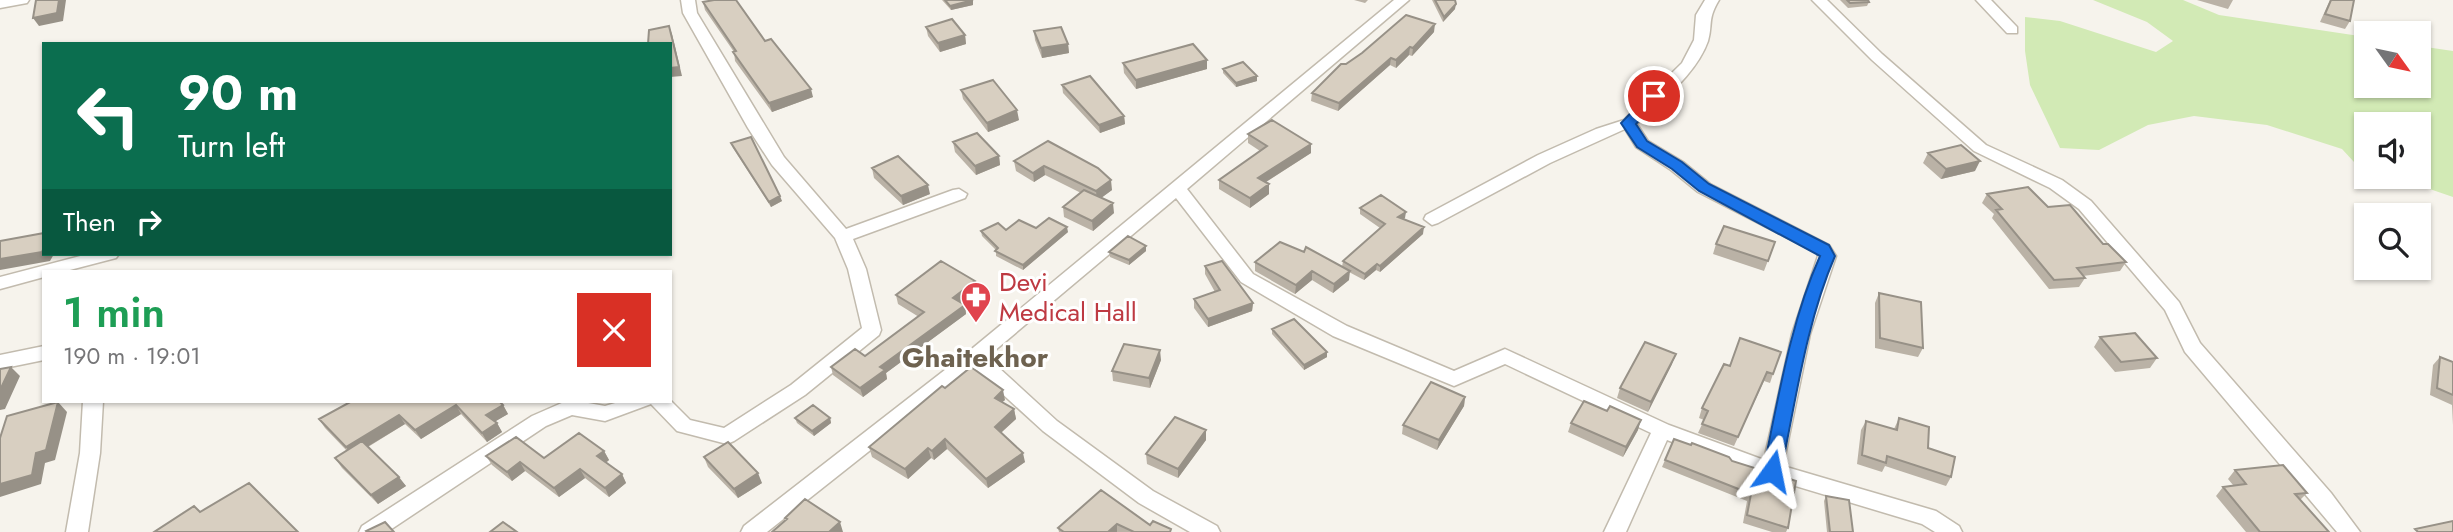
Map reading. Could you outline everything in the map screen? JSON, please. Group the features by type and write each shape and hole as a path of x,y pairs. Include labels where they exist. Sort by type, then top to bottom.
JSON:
{"street":[{"path":"0,4 22,0"},
{"path":"661,403 684,426 727,436 798,390 872,330 858,269 843,236 778,161 756,128 690,13 688,0"},
{"path":"752,532 975,357 1402,0"},
{"path":"1432,219 1544,159 1602,132 1629,123 1688,65 1701,40 1703,15 1712,0"},
{"path":"1819,0 1877,57 1980,148 2056,184 2085,205 2173,307 2192,347 2324,499 2349,532"},
{"path":"1983,0 2012,30"},
{"path":"1629,123 1642,144 1677,166 1704,188 1823,249 1828,256 1817,279 1772,471"},
{"path":"1177,186 1247,278 1340,331 1454,379 1505,356 1662,430 1772,471 1929,517 1951,532"},
{"path":"843,236 959,194"},
{"path":"48,270 102,256"},
{"path":"0,283 42,272"},
{"path":"0,362 42,353"},
{"path":"975,357 1050,426 1146,497 1209,532"},
{"path":"78,532 90,453 93,403"},
{"path":"370,532 539,421 571,407 605,414 637,403"},
{"path":"1615,532 1662,430"}],"green space":[{"path":"2093,0 2183,0 2219,15 2354,35 2354,98 2431,98 2431,48 2453,51 2453,197 2430,189 2431,112 2354,112 2354,162 2342,149 2267,125 2194,116 2148,125 2099,150 2060,148 2030,85 2025,51 2025,17 2060,21 2156,52 2173,41 2147,22"}],"building":[{"path":"36,0 59,0 57,13 33,18"},
{"path":"736,0 765,41 771,39 811,89 769,103 733,52 736,51 703,2"},
{"path":"945,0 973,0 950,6"},
{"path":"1435,0 1455,0 1456,4 1444,17"},
{"path":"1847,0 1868,0 1869,2 1850,3"},
{"path":"2331,0 2354,0 2350,21 2325,14"},
{"path":"1406,15 1435,24 1413,48 1410,47 1396,60 1391,58 1339,103 1312,93 1341,64 1346,64 1362,53"},
{"path":"952,19 965,35 938,43 926,27"},
{"path":"669,26 679,67 672,68 672,42 648,42 649,30"},
{"path":"1061,27 1068,44 1041,48 1034,31"},
{"path":"1193,44 1207,60 1136,80 1123,63"},
{"path":"1243,62 1257,76 1236,83 1223,69"},
{"path":"1090,76 1124,116 1099,125 1062,85"},
{"path":"993,80 1017,110 987,123 961,90"},
{"path":"1272,120 1311,144 1258,178 1269,184 1250,198 1219,180 1267,146 1248,134"},
{"path":"977,133 999,156 975,166 953,142"},
{"path":"751,137 780,196 769,202 731,143"},
{"path":"1048,141 1098,168 1111,180 1096,191 1044,166 1033,173 1014,161"},
{"path":"1961,145 1980,161 1946,169 1928,153"},
{"path":"898,156 928,185 901,196 872,168"},
{"path":"2028,187 2048,207 2070,205 2103,244 2108,244 2126,262 2077,268 2085,278 2054,280 1996,210 2002,209 1987,194"},
{"path":"1084,190 1113,203 1092,221 1063,207"},
{"path":"1381,195 1406,212 1398,217 1424,227 1380,266 1377,264 1365,274 1343,261 1385,224 1360,208"},
{"path":"1049,218 1067,227 1023,265 995,251 998,248 981,231 998,223 1006,230 1019,220 1036,228"},
{"path":"1724,226 1775,242 1768,261 1716,244"},
{"path":"42,233 42,252 0,259 0,241"},
{"path":"1128,236 1146,246 1129,260 1109,252"},
{"path":"1280,242 1304,252 1306,247 1350,271 1334,284 1312,271 1296,285 1255,262"},
{"path":"941,261 975,281 953,298 965,305 880,367 885,370 860,388 831,367 855,349 865,356 924,312 896,295"},
{"path":"1222,261 1253,303 1208,319 1194,299 1220,290 1205,266"},
{"path":"1879,293 1921,302 1923,348 1880,338"},
{"path":"1294,319 1327,352 1304,365 1272,329"},
{"path":"2135,333 2157,358 2121,362 2100,337"},
{"path":"1740,338 1781,352 1773,374 1767,372 1738,437 1702,424 1708,411 1702,408 1724,364 1730,366"},
{"path":"1645,342 1676,354 1651,402 1620,388"},
{"path":"1124,344 1160,350 1149,378 1112,371"},
{"path":"2440,357 2453,362 2453,395 2437,388"},
{"path":"11,367 0,390 0,369"},
{"path":"971,367 1003,390 995,398 1014,409 995,427 1023,453 986,479 945,439 932,451 928,448 905,469 869,447 942,386 945,388"},
{"path":"1431,382 1465,397 1439,440 1403,425"},
{"path":"1584,401 1607,411 1610,406 1641,420 1626,447 1571,423"},
{"path":"58,403 46,450 36,453 32,475 0,484 0,438 7,416"},
{"path":"348,403 503,405 486,415 497,423 482,433 456,405 415,430 399,415 346,447 319,419"},
{"path":"813,405 830,418 812,431 795,418"},
{"path":"1175,417 1206,430 1178,469 1146,454"},
{"path":"1899,418 1929,427 1928,448 1955,457 1951,477 1887,456 1886,463 1862,455 1866,421 1897,430"},
{"path":"579,433 604,451 597,456 622,474 605,488 580,469 554,488 520,462 507,472 486,456 516,437 544,458"},
{"path":"1674,439 1796,481 1788,528 1747,515 1751,494 1665,460"},
{"path":"362,441 399,477 371,495 335,458"},
{"path":"728,442 758,473 734,489 704,457"},
{"path":"2283,465 2307,493 2295,494 2329,532 2260,532 2223,487 2246,484 2235,470"},
{"path":"249,483 298,532 154,532 194,506 200,512"},
{"path":"1101,490 1150,525 1153,521 1171,529 1170,532 1134,532 1117,524 1108,532 1064,532 1058,528"},
{"path":"1826,496 1849,500 1853,532 1830,532"},
{"path":"805,499 840,522 829,532 772,532 787,519 785,518"},
{"path":"2453,521 2453,532 2418,532 2415,529"},
{"path":"385,522 394,532 366,531"},
{"path":"503,522 517,532 490,532"}],"place":[{"name":"Devi Medical Hall","path":"976,324"}],"district":[{"name":"Ghaitekhor","path":"975,357"}],"route":[{"path":"1654,96 1629,123 1642,144 1677,166 1704,188 1752,215 1823,249 1828,256 1817,279 1772,471"}]}
